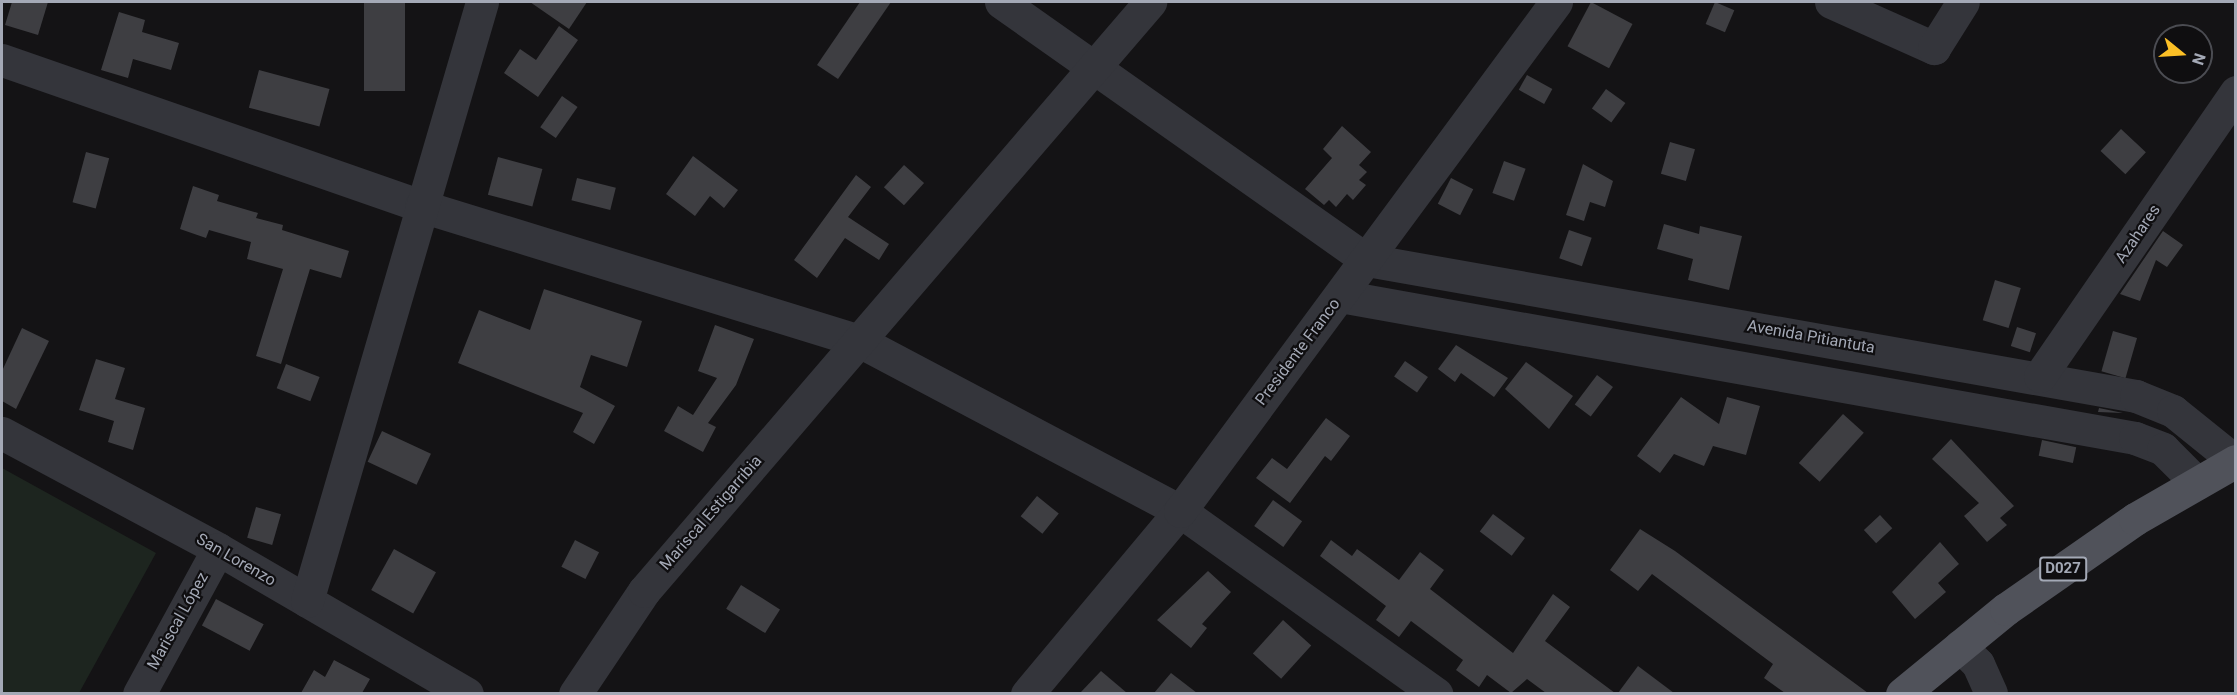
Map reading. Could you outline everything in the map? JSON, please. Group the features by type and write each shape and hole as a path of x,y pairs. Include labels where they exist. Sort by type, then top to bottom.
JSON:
{"main road":[{"name":"D027","path":"1902,693 1960,646 2135,519 2235,461"}],"street":[{"path":"307,601 482,2"},
{"path":"1001,2 1367,260"},
{"name":"Mariscal Estigarribia","path":"574,693 644,591 1150,2"},
{"name":"Presidente Franco","path":"1027,693 1180,511 1556,2"},
{"path":"1831,2 1934,48 1958,9"},
{"path":"2,60 421,206 859,341 1180,511 1437,693"},
{"name":"Azahares","path":"2040,376 2235,92"},
{"name":"Avenida Pitiantuta","path":"1367,260 2040,376 2136,396 2173,411 2235,461"},
{"path":"1340,296 2135,438 2163,449 2197,483"},
{"name":"San Lorenzo","path":"2,433 218,549 467,693"},
{"name":"Mariscal López","path":"139,693 218,549"},
{"path":"1960,646 1978,664 1991,693"}],"shaded area":[{"path":"2,468 156,553 79,693 2,693"}],"building":[{"path":"12,2 48,2 38,35 5,25"},
{"path":"364,2 405,2 405,91 364,91"},
{"path":"530,2 587,2 569,29"},
{"path":"860,2 891,2 838,79 817,65"},
{"path":"1591,2 1632,24 1609,68 1568,46"},
{"path":"1715,2 1734,10 1725,32 1706,24"},
{"path":"119,12 145,20 142,32 179,43 171,70 133,59 128,78 101,70"},
{"path":"559,26 578,40 538,97 504,73 520,49 536,60"},
{"path":"259,70 330,89 319,127 249,108"},
{"path":"1527,75 1552,89 1544,104 1519,90"},
{"path":"1606,89 1625,103 1611,123 1592,108"},
{"path":"562,96 578,107 556,138 540,127"},
{"path":"1342,126 1371,152 1359,165 1367,172 1359,180 1366,185 1353,200 1347,194 1336,207 1329,200 1324,205 1305,189 1332,158 1323,149"},
{"path":"2121,129 2146,152 2125,174 2101,151"},
{"path":"1670,142 1695,149 1686,181 1661,174"},
{"path":"86,152 109,158 96,208 73,202"},
{"path":"693,156 738,190 724,208 710,196 695,216 666,194"},
{"path":"498,157 542,169 532,207 488,195"},
{"path":"1504,161 1526,169 1514,201 1492,193"},
{"path":"1583,164 1613,181 1605,207 1590,202 1584,221 1566,215"},
{"path":"904,165 924,183 904,205 884,187"},
{"path":"856,175 871,187 848,217 889,244 879,260 845,238 817,278 794,260"},
{"path":"577,178 616,188 610,210 571,200"},
{"path":"1451,178 1473,189 1460,215 1438,204"},
{"path":"193,186 219,195 217,201 258,213 256,218 283,225 282,230 349,251 341,278 310,269 281,364 256,356 283,269 247,259 251,242 209,230 206,238 180,229"},
{"path":"1664,224 1699,234 1700,226 1742,236 1729,290 1688,280 1693,259 1657,249"},
{"path":"1569,230 1592,238 1582,266 1559,258"},
{"path":"2163,231 2183,245 2167,267 2156,260 2140,301 2120,294"},
{"path":"1995,280 2021,288 2009,328 1983,320"},
{"path":"544,289 642,321 627,367 591,355 580,387 615,406 594,444 573,432 583,413 458,363 479,310 530,330"},
{"path":"715,325 754,339 736,385 708,423 716,427 703,452 664,431 678,406 693,415 717,378 698,371"},
{"path":"2017,327 2036,333 2030,352 2011,346"},
{"path":"22,328 49,341 16,409 2,401 2,371"},
{"path":"2113,331 2137,338 2125,378 2101,371"},
{"path":"1456,345 1508,378 1494,397 1461,373 1455,382 1438,369"},
{"path":"96,359 125,368 115,399 145,408 133,450 108,442 114,421 79,410"},
{"path":"1405,361 1428,377 1417,393 1394,377"},
{"path":"1526,362 1573,396 1549,429 1505,389"},
{"path":"286,364 320,377 310,401 277,388"},
{"path":"1597,375 1613,387 1591,417 1575,405"},
{"path":"1681,397 1719,424 1727,397 1760,406 1746,455 1713,446 1704,466 1674,454 1660,473 1637,456"},
{"path":"2099,408 2123,413 2098,412"},
{"path":"1843,414 1864,433 1820,482 1799,463"},
{"path":"1326,418 1350,436 1331,461 1325,456 1290,503 1256,478 1272,458 1287,469"},
{"path":"382,431 431,454 417,485 368,462"},
{"path":"1951,439 2014,506 2000,518 2007,525 1987,542 1964,516 1979,503 1932,459"},
{"path":"2042,440 2076,447 2073,463 2039,456"},
{"path":"1037,496 1059,514 1042,534 1021,516"},
{"path":"1273,500 1302,521 1283,547 1254,526"},
{"path":"256,507 281,514 272,545 247,538"},
{"path":"1493,514 1525,538 1512,556 1480,532"},
{"path":"1880,515 1892,528 1876,543 1864,530"},
{"path":"1640,529 1675,551 1868,693 1785,693 1764,678 1773,664 1652,574 1638,591 1610,570"},
{"path":"575,540 599,552 585,579 561,567"},
{"path":"1331,540 1352,556 1357,549 1399,580 1420,552 1444,570 1430,589 1513,653 1553,594 1570,607 1545,641 1615,693 1546,693 1527,679 1511,693 1487,675 1479,687 1456,670 1463,660 1411,621 1399,637 1376,620 1386,606 1320,556"},
{"path":"1940,542 1959,564 1938,583 1946,592 1915,619 1892,592"},
{"path":"394,549 436,572 413,613 371,590"},
{"path":"1208,571 1231,592 1202,624 1207,628 1191,648 1157,620"},
{"path":"741,585 780,609 765,633 726,609"},
{"path":"216,599 264,624 250,651 202,625"},
{"path":"1283,620 1311,645 1281,679 1253,653"},
{"path":"334,660 370,679 362,693 301,693 314,670 325,677"},
{"path":"1638,666 1674,693 1618,693"},
{"path":"1101,671 1127,693 1080,693"},
{"path":"1171,673 1197,693 1154,693"}]}
